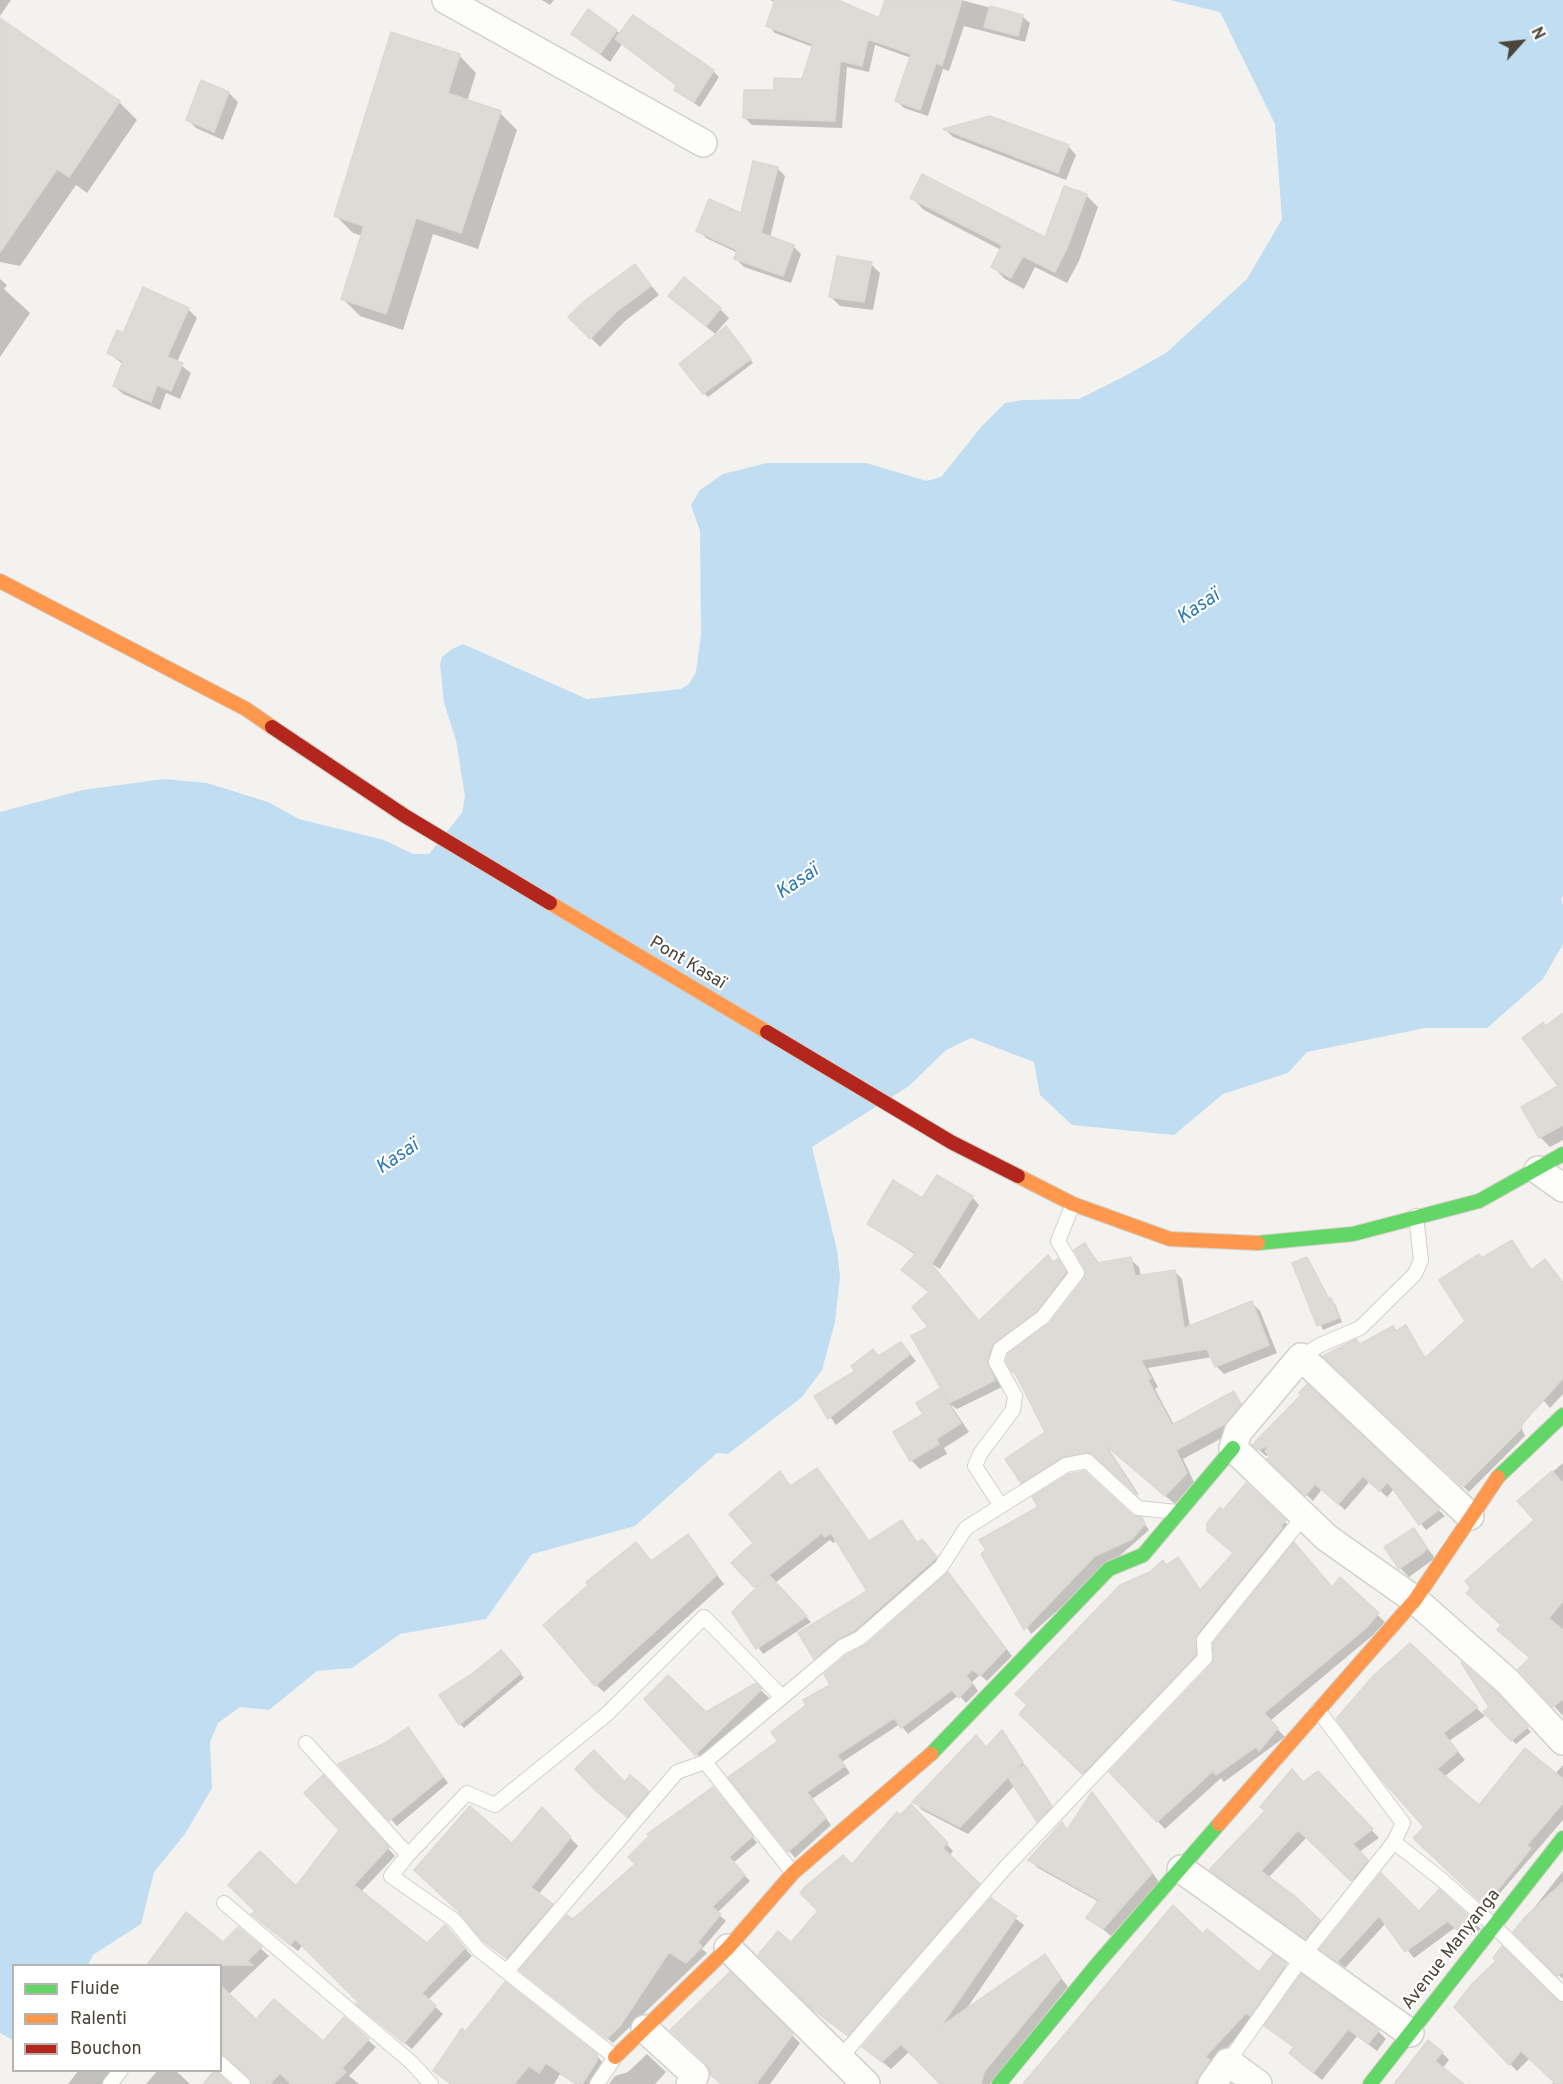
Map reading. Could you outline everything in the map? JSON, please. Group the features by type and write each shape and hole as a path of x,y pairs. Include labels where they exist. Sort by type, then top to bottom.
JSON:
{"street":[{"path":"446,0 703,143"},
{"name":"Pont Kasaï","path":"0,581 246,709 405,816 951,1142 1073,1204 1170,1239 1250,1244 1353,1234 1479,1201 1563,1154"},
{"path":"1538,1170 1563,1188"},
{"path":"615,2057 728,1948 793,1873 933,1752 1108,1569 1143,1555 1233,1448 1238,1432 1301,1358 1470,1516"},
{"path":"999,2084 1099,1962 1415,1600 1492,1482 1563,1415"},
{"path":"1233,1448 1327,1538 1415,1600 1507,1682 1563,1742"},
{"name":"Avenue Manyanga","path":"1370,2084 1563,1838"},
{"path":"1181,1869 1410,2033"},
{"path":"728,1948 866,2084"},
{"path":"645,2029 695,2075 690,2084"},
{"path":"1212,2084 1228,2062 1258,2084"}],"lane":[{"path":"1001,1506 975,1466 980,1454 1013,1410 1015,1396 996,1362 1000,1349 1043,1317 1077,1273 1058,1242 1073,1204"},
{"path":"1301,1358 1320,1345 1360,1328 1415,1274 1422,1260 1416,1216"},
{"path":"508,1970 677,1772 705,1762 842,1647 860,1638 941,1568 966,1528 1066,1465 1087,1461 1138,1508 1179,1512"},
{"path":"840,2058 1005,1868 1205,1658 1204,1641 1303,1517"},
{"path":"597,2084 615,2057 508,1970 479,1950 454,1920 391,1876 467,1792 495,1804 606,1714 704,1617 782,1697"},
{"path":"1228,2062 1303,1956 1394,1842 1403,1823 1318,1710"},
{"path":"306,1743 408,1855"},
{"path":"705,1762 793,1873"},
{"path":"1394,1842 1441,1879 1494,1926 1563,1994"},
{"path":"224,1903 412,2063 431,2084"},
{"path":"222,2065 243,2084"},
{"path":"110,2084 119,2072"}],"water":[{"name":"Kasaï","path":"1170,0 1563,0 1563,896 1561,899 1563,944 1543,979 1487,1028 1425,1028 1307,1052 1288,1073 1223,1094 1174,1135 1072,1125 1040,1095 1034,1062 971,1038 946,1050 909,1086 812,1147 837,1250 840,1277 835,1322 822,1370 802,1397 728,1454 717,1453 635,1526 532,1554 486,1619 400,1634 352,1668 317,1671 269,1710 240,1707 218,1723 210,1742 212,1788 185,1834 154,1872 141,1924 93,1955 88,1964 12,1964 12,2039 0,2033 0,812 83,790 164,779 207,783 268,802 299,819 384,840 413,854 429,854 462,813 465,796 456,740 444,703 440,664 442,657 452,649 463,644 587,699 681,689 689,684 696,672 701,635 700,531 691,505 700,490 723,474 767,463 866,463 927,481 941,477 982,426 1005,403 1022,400 1079,399 1125,376 1166,353 1247,279 1282,219 1275,124 1220,12"}],"building":[{"path":"775,0 838,0 879,18 885,0 962,0 942,65 936,63 920,110 895,101 911,54 868,39 862,66 840,61 835,121 743,118 744,90 774,90 774,78 802,79 813,44 766,26"},
{"path":"990,6 1023,15 1018,36 984,27"},
{"path":"588,9 617,30 600,54 571,34"},
{"path":"633,15 714,70 694,102 674,90 676,85 615,39"},
{"path":"0,18 120,101 69,177 57,169 0,252"},
{"path":"391,32 460,54 448,93 501,111 461,233 416,218 386,314 341,299 364,226 334,216"},
{"path":"201,80 229,92 214,132 186,120"},
{"path":"990,116 1069,145 1058,173 943,129"},
{"path":"753,161 778,167 761,233 794,245 783,276 734,259 737,250 696,231 709,199 741,213"},
{"path":"922,174 1045,237 1064,186 1087,194 1067,248 1055,272 1023,256 1011,278 991,267 1002,245 910,198"},
{"path":"837,256 872,262 864,302 829,297"},
{"path":"635,264 651,286 616,312 590,339 568,317 583,302"},
{"path":"684,277 721,308 706,326 668,296"},
{"path":"143,287 189,308 167,357 183,363 171,391 157,385 151,402 113,386 123,361 107,353 117,330 123,333"},
{"path":"726,326 751,359 703,394 679,364"},
{"path":"1563,1013 1563,1125 1539,1138 1521,1107 1558,1086 1522,1038 1543,1022 1545,1026"},
{"path":"937,1175 973,1196 932,1263 927,1259 979,1321 1048,1255 1053,1262 1058,1259 1066,1272 1037,1311 992,1346 987,1362 995,1380 949,1403 911,1336 928,1327 912,1307 929,1292 901,1270 916,1253 867,1224 893,1180 922,1198"},
{"path":"1512,1240 1531,1270 1545,1259 1563,1283 1563,1378 1524,1422 1520,1430 1463,1487 1323,1356 1356,1339 1360,1344 1393,1326 1396,1331 1406,1325 1425,1358 1465,1321 1439,1280 1479,1254 1482,1258"},
{"path":"1085,1243 1097,1263 1131,1257 1135,1276 1175,1270 1184,1328 1252,1301 1269,1345 1215,1367 1207,1349 1141,1360 1151,1378 1148,1380 1172,1425 1234,1391 1241,1404 1225,1424 1176,1450 1187,1473 1165,1496 1104,1444 1137,1495 1089,1452 1062,1457 1021,1483 1005,1459 1045,1432 1014,1371 1012,1372 1006,1361 1008,1354 1050,1323 1084,1279 1085,1269 1074,1250"},
{"path":"1307,1257 1329,1299 1331,1298 1339,1318 1317,1326 1292,1263"},
{"path":"901,1342 910,1354 828,1419 814,1396 855,1371 851,1366 873,1349 878,1356"},
{"path":"1307,1384 1440,1509 1419,1525 1388,1482 1379,1491 1363,1476 1338,1504 1315,1484 1305,1496 1267,1459 1270,1456 1265,1451 1271,1444 1258,1450 1252,1445 1301,1395 1299,1393"},
{"path":"939,1389 961,1423 936,1439 939,1444 910,1461 893,1432 923,1414 916,1403"},
{"path":"817,1468 869,1541 902,1520 917,1543 922,1539 937,1557 855,1630 836,1640 814,1659 798,1633 867,1591 831,1533 825,1537 822,1533 754,1587 731,1563 753,1543 729,1514 780,1471 790,1486"},
{"path":"1084,1471 1132,1515 1142,1517 1145,1524 1132,1539 1095,1556 1024,1630 981,1554 986,1550 979,1540 1038,1507 1032,1497 1069,1474"},
{"path":"1552,1471 1563,1483 1563,1601 1549,1618 1563,1630 1563,1699 1553,1707 1518,1669 1530,1658 1497,1630 1501,1625 1466,1593 1471,1588 1465,1581 1534,1520 1517,1501"},
{"path":"1246,1483 1286,1520 1282,1528 1197,1634 1196,1655 1082,1774 1019,1714 1027,1705 1015,1694 1120,1585 1150,1572 1163,1560 1166,1565 1178,1557 1200,1590 1233,1553 1207,1531 1207,1523 1220,1507 1223,1510"},
{"path":"1414,1528 1427,1548 1399,1569 1384,1547"},
{"path":"688,1534 717,1575 595,1686 543,1625 588,1585 586,1582 636,1542 651,1561"},
{"path":"1294,1542 1332,1587 1340,1577 1379,1613 1366,1628 1264,1713 1278,1728 1259,1751 1256,1747 1216,1775 1213,1771 1157,1822 1109,1772 1212,1664 1213,1643"},
{"path":"948,1572 1006,1649 980,1676 973,1670 966,1675 972,1684 959,1698 952,1690 901,1728 894,1718 837,1755 845,1766 807,1792 826,1818 788,1852 728,1777 778,1741 771,1732 806,1705 803,1700 830,1685 824,1674 847,1655 866,1645"},
{"path":"769,1575 807,1616 756,1649 732,1612"},
{"path":"1410,1643 1478,1707 1443,1733 1458,1751 1437,1769 1479,1805 1525,1748 1563,1779 1563,1803 1527,1845 1531,1848 1485,1906 1413,1838 1424,1827 1381,1779 1336,1719 1373,1676"},
{"path":"501,1650 521,1673 459,1725 439,1695 472,1674"},
{"path":"1461,1662 1496,1692 1528,1727 1511,1741 1483,1712 1489,1707"},
{"path":"668,1675 706,1712 756,1683 762,1689 695,1755 644,1699"},
{"path":"408,1727 443,1777 389,1821 338,1764 385,1743"},
{"path":"1002,1730 1023,1762 1012,1773 1025,1765 1052,1806 1037,1822 1008,1777 960,1827 912,1802 976,1735 986,1747"},
{"path":"594,1750 625,1782 630,1775 649,1791 627,1817 597,1792 575,1769"},
{"path":"1292,1769 1303,1782 1318,1771 1373,1829 1353,1844 1368,1860 1351,1881 1298,1830 1261,1871 1296,1897 1320,1920 1305,1939 1209,1870 1265,1811 1260,1807"},
{"path":"323,1775 389,1847 354,1885 427,1943 445,1925 465,1948 422,1993 436,2006 404,2043 356,2004 358,2002 295,1939 290,1945 251,1914 255,1911 228,1885 260,1851 296,1886 339,1830 304,1793"},
{"path":"713,1787 753,1836 729,1857 745,1875 712,1907 721,1914 698,1942 702,1947 686,1963 669,1952 620,2026 607,2039 519,1970 567,1915 573,1919 635,1864 628,1857 649,1836 647,1834"},
{"path":"1092,1792 1152,1873 1103,1929 1086,1918 1099,1900 1028,1860 1062,1822 1067,1830"},
{"path":"911,1804 948,1843 943,1848 980,1884 848,2036 812,2009 758,1955 778,1931 791,1942 818,1911 800,1893 806,1886 843,1855 852,1864 897,1812 900,1815"},
{"path":"470,1806 512,1843 542,1807 571,1837 531,1887 553,1904 506,1958 483,1941 458,1911 414,1870"},
{"path":"1381,1873 1419,1911 1439,1889 1473,1920 1459,1932 1448,1921 1405,1952 1379,1916 1337,1962 1320,1949"},
{"path":"1563,1882 1563,1972 1557,1976 1513,1932 1525,1917"},
{"path":"991,1898 1017,1916 941,2026 1045,1954 1061,1978 984,2072 981,2084 940,2084 901,2044 882,2062 862,2047"},
{"path":"1173,1905 1203,1934 1207,1929 1259,1972 1273,1954 1286,1964 1250,2016 1246,2013 1205,2057 1210,2060 1194,2084 1023,2084"},
{"path":"186,1912 223,1942 238,1927 262,1947 247,1961 253,1965 148,1964"},
{"path":"1502,1946 1557,2000 1563,2003 1563,2084 1556,2084 1521,2051 1509,2065 1454,2007 1472,1984 1496,1961 1493,1958"},
{"path":"730,1972 793,2034 756,2084 721,2084 711,2075 706,2063 670,2030"},
{"path":"1301,1974 1379,2030 1368,2044 1348,2029 1313,2073 1289,2053 1294,2047 1264,2026"},
{"path":"505,1982 597,2054 597,2061 582,2084 576,2084 546,2063 539,2073 529,2066 514,2084 451,2084 433,2071 462,2028 465,2032"},
{"path":"222,1987 256,2019 274,1999 323,2041 344,2017 369,2039 342,2068 346,2072 333,2084 291,2084 280,2073 270,2084 252,2084 249,2077 222,2056"},
{"path":"1428,2040 1443,2052 1435,2061 1464,2084 1394,2084"},
{"path":"213,2072 217,2072 230,2084 203,2084"}],"traffic: fast":[{"path":"1258,1243 1353,1234 1479,1201 1563,1154"},
{"path":"1498,1477 1563,1415"},
{"path":"931,1754 1109,1569 1143,1555 1233,1448"},
{"path":"999,2084 1099,1962 1219,1824"},
{"path":"1370,2084 1563,1838"}],"traffic: slow":[{"path":"0,581 246,709 272,727"},
{"path":"550,903 767,1032"},
{"path":"1018,1176 1073,1204 1170,1239 1258,1243"},
{"path":"1219,1824 1415,1600 1498,1477"},
{"path":"615,2057 728,1948 793,1873 931,1754"}],"traffic: jam":[{"path":"272,727 405,816 550,903"},
{"path":"767,1032 951,1142 1018,1176"}]}
